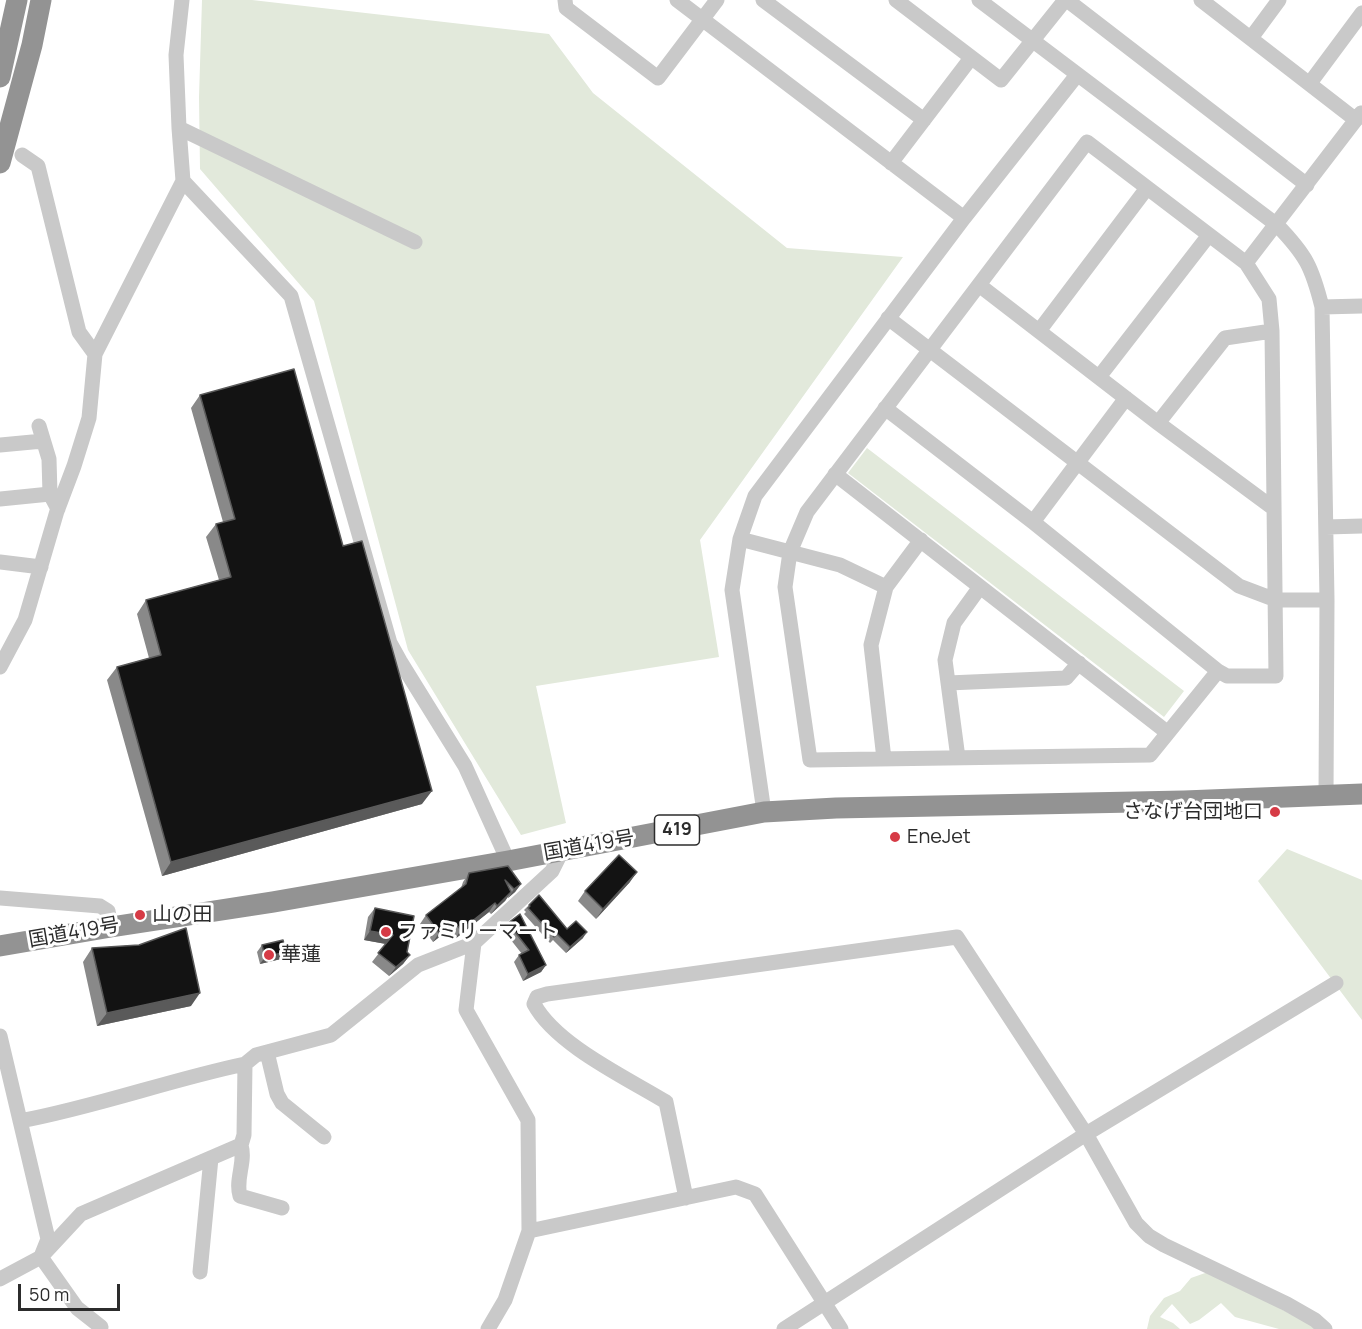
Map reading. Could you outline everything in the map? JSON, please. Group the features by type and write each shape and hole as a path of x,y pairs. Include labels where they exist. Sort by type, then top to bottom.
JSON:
{"highway":[{"path":"0,77 17,0"},
{"path":"0,163 32,45 41,0"},
{"name":"国道419号","path":"0,946 508,861 764,812 836,808 1362,795"}],"street":[{"path":"0,667 25,620 58,509 89,418 95,354 183,181 178,128 176,55 182,0"},
{"path":"565,0 566,8 658,78 717,0"},
{"path":"677,0 963,218"},
{"path":"763,0 924,120"},
{"path":"896,0 1001,80 1066,0 1307,185"},
{"path":"980,0 1277,225 1299,248 1314,275 1322,307 1327,600 1326,796"},
{"path":"1201,0 1310,83 1359,116 1246,263"},
{"path":"1251,38 1279,0"},
{"path":"1310,83 1362,13"},
{"path":"891,163 971,58"},
{"path":"764,812 732,590 740,539 755,496 963,218 1077,75"},
{"path":"178,128 415,242"},
{"path":"885,408 1033,522 1218,671 1227,676 1276,676 1272,332 1269,299 1246,263 1087,142 885,408 807,513 790,552 785,587 810,759 1150,755 1218,671"},
{"path":"22,155 38,166 79,332 95,354"},
{"path":"183,181 291,296 390,643 465,766 508,861"},
{"path":"1039,331 1147,188"},
{"path":"1099,377 1209,235"},
{"path":"979,285 1273,508"},
{"path":"1322,307 1362,306"},
{"path":"888,318 1239,586 1276,600 1327,600"},
{"path":"1158,423 1225,338 1272,332"},
{"path":"1033,522 1126,398"},
{"path":"0,445 41,433 49,459 50,494 58,509"},
{"path":"836,474 1168,733"},
{"path":"0,499 50,494"},
{"path":"1326,527 1362,526"},
{"path":"740,539 840,565 886,587"},
{"path":"884,759 871,645 886,587 921,540"},
{"path":"0,562 42,567"},
{"path":"958,758 945,660 954,622 980,587"},
{"path":"948,683 1066,678 1079,663"},
{"path":"20,1121 108,1100 200,1073 245,1064 256,1055 331,1035 418,965 474,943 552,871 562,851"},
{"path":"0,898 100,906 108,911 111,927"},
{"path":"686,1198 666,1102 559,1035 534,1004 537,997 957,937 1086,1134 1136,1222 1149,1236 1236,1281 1287,1304 1315,1320 1325,1329"},
{"path":"474,943 466,1010 528,1120 529,1231 505,1300 488,1329"},
{"path":"784,1329 1086,1134 1336,983"},
{"path":"0,1036 48,1239 41,1257"},
{"path":"267,1052 277,1094 282,1103 324,1137"},
{"path":"245,1064 244,1135 241,1145 243,1153 238,1190 240,1196 282,1208"},
{"path":"0,1279 41,1257 81,1214 241,1145"},
{"path":"200,1272 212,1158"},
{"path":"529,1231 736,1188 755,1194 841,1329"},
{"path":"41,1257 77,1308 100,1327 99,1329"}],"shaded area":[{"path":"202,0 252,0 549,34 593,93 787,248 903,257 700,540 719,657 536,686 566,823 521,835 408,650 314,301 200,169 199,97"},
{"path":"867,448 1184,691 1164,717 848,473"},
{"path":"1287,849 1362,880 1362,1020 1258,881"},
{"path":"1208,1272 1318,1329 1279,1329 1235,1317 1221,1303 1190,1324 1172,1304 1160,1317 1180,1329 1147,1329 1150,1316 1164,1298 1180,1291 1191,1278"}],"building":[{"path":"294,369 343,546 362,541 432,791 171,862 117,667 161,655 146,600 231,577 216,524 235,519 200,395"},
{"path":"619,855 637,872 603,909 585,891"},
{"path":"508,866 521,884 514,889 505,880 511,892 497,906 495,903 461,930 454,922 439,933 426,915 466,884 469,873"},
{"path":"539,895 567,929 576,921 587,932 570,947 557,934 554,937 528,908"},
{"path":"375,908 414,916 407,952 410,955 396,967 378,953 393,935 370,931"},
{"path":"520,914 546,965 528,974 519,955 529,950 508,923"},
{"path":"186,928 200,993 107,1013 92,948 139,945"},
{"path":"283,940 286,952 265,957 262,945"}],"place":[{"name":"さなげ台団地口","path":"1275,812"},
{"name":"EneJet","path":"895,837"},
{"name":"山の田","path":"140,915"},
{"name":"ファミリーマート","path":"386,932"},
{"name":"華蓮","path":"269,955"}]}
